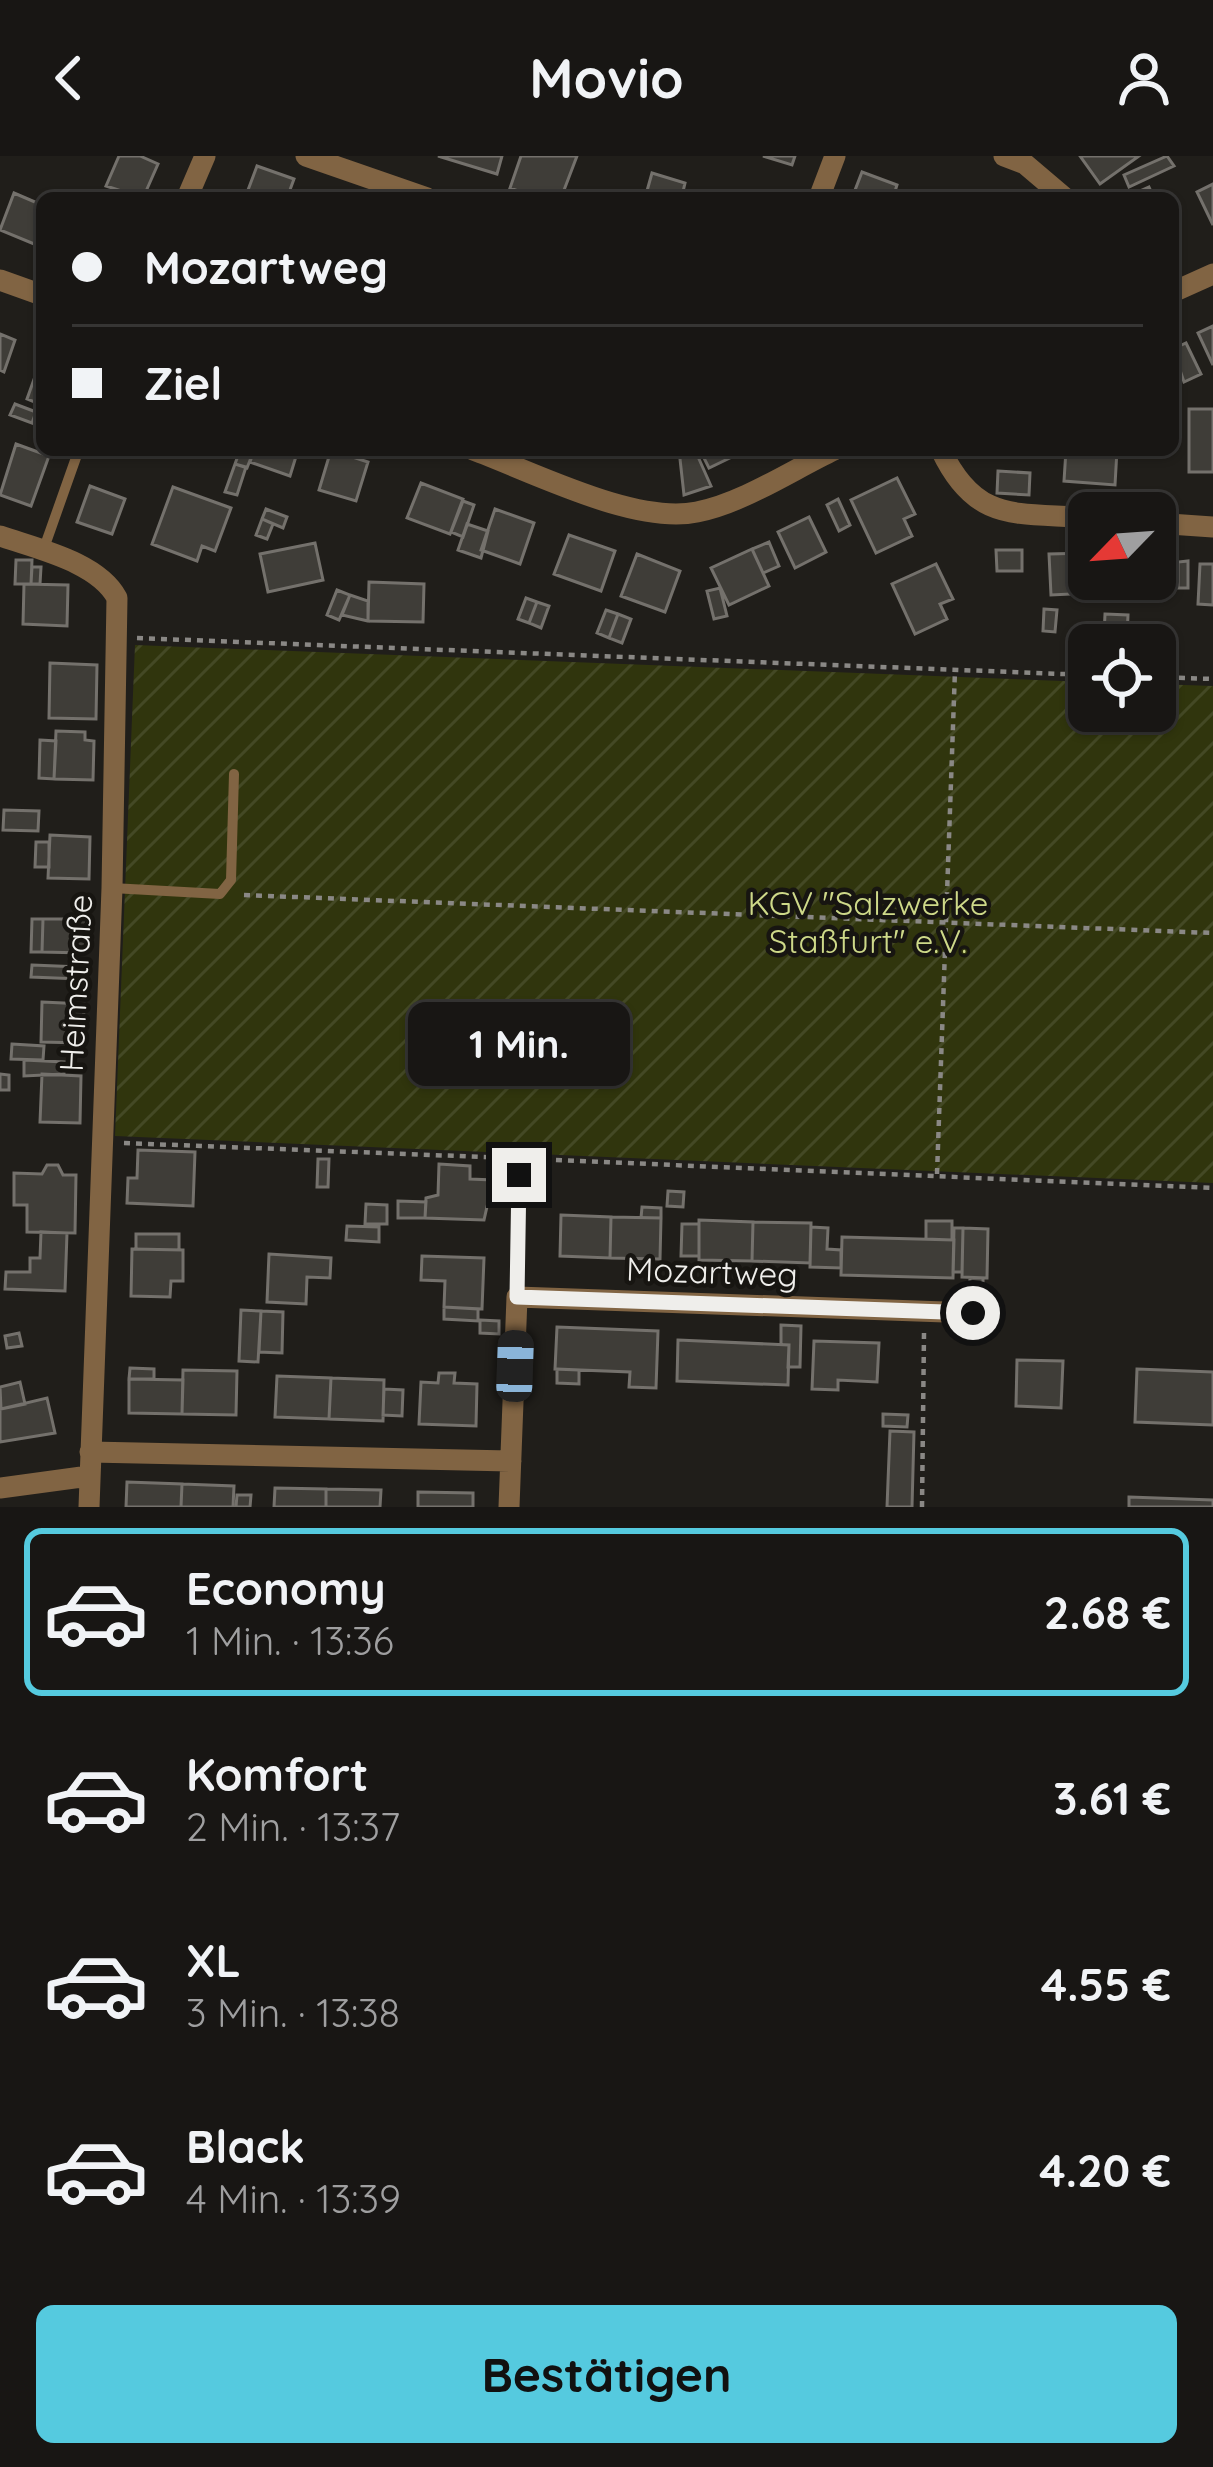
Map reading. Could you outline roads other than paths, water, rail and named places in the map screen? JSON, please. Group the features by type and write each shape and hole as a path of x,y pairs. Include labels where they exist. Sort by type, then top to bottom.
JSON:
{"street":[{"path":"190,192 205,156"},
{"path":"306,156 410,192"},
{"path":"821,192 835,156"},
{"path":"1004,156 1025,164 1058,192"},
{"path":"1179,289 1213,274"},
{"path":"0,280 36,293"},
{"path":"490,456 638,509 672,516 703,511 821,456"},
{"path":"944,456 955,479 991,511 1068,516"},
{"path":"1176,524 1213,527"},
{"name":"Heimstraße","path":"0,536 109,583 117,598 112,888 89,1507"},
{"path":"508,1507 517,1297"},
{"name":"Mozartweg","path":"517,1297 973,1313"},
{"path":"90,1452 511,1461"},
{"path":"0,1488 89,1476"}],"lane":[{"path":"43,551 77,456"},
{"path":"112,888 220,894 231,880 234,774"},
{"path":"517,1297 519,1175"}],"park label":[{"name":"KGV \"Salzwerke Staßfurt\" e.V.","path":"868,921"}]}
